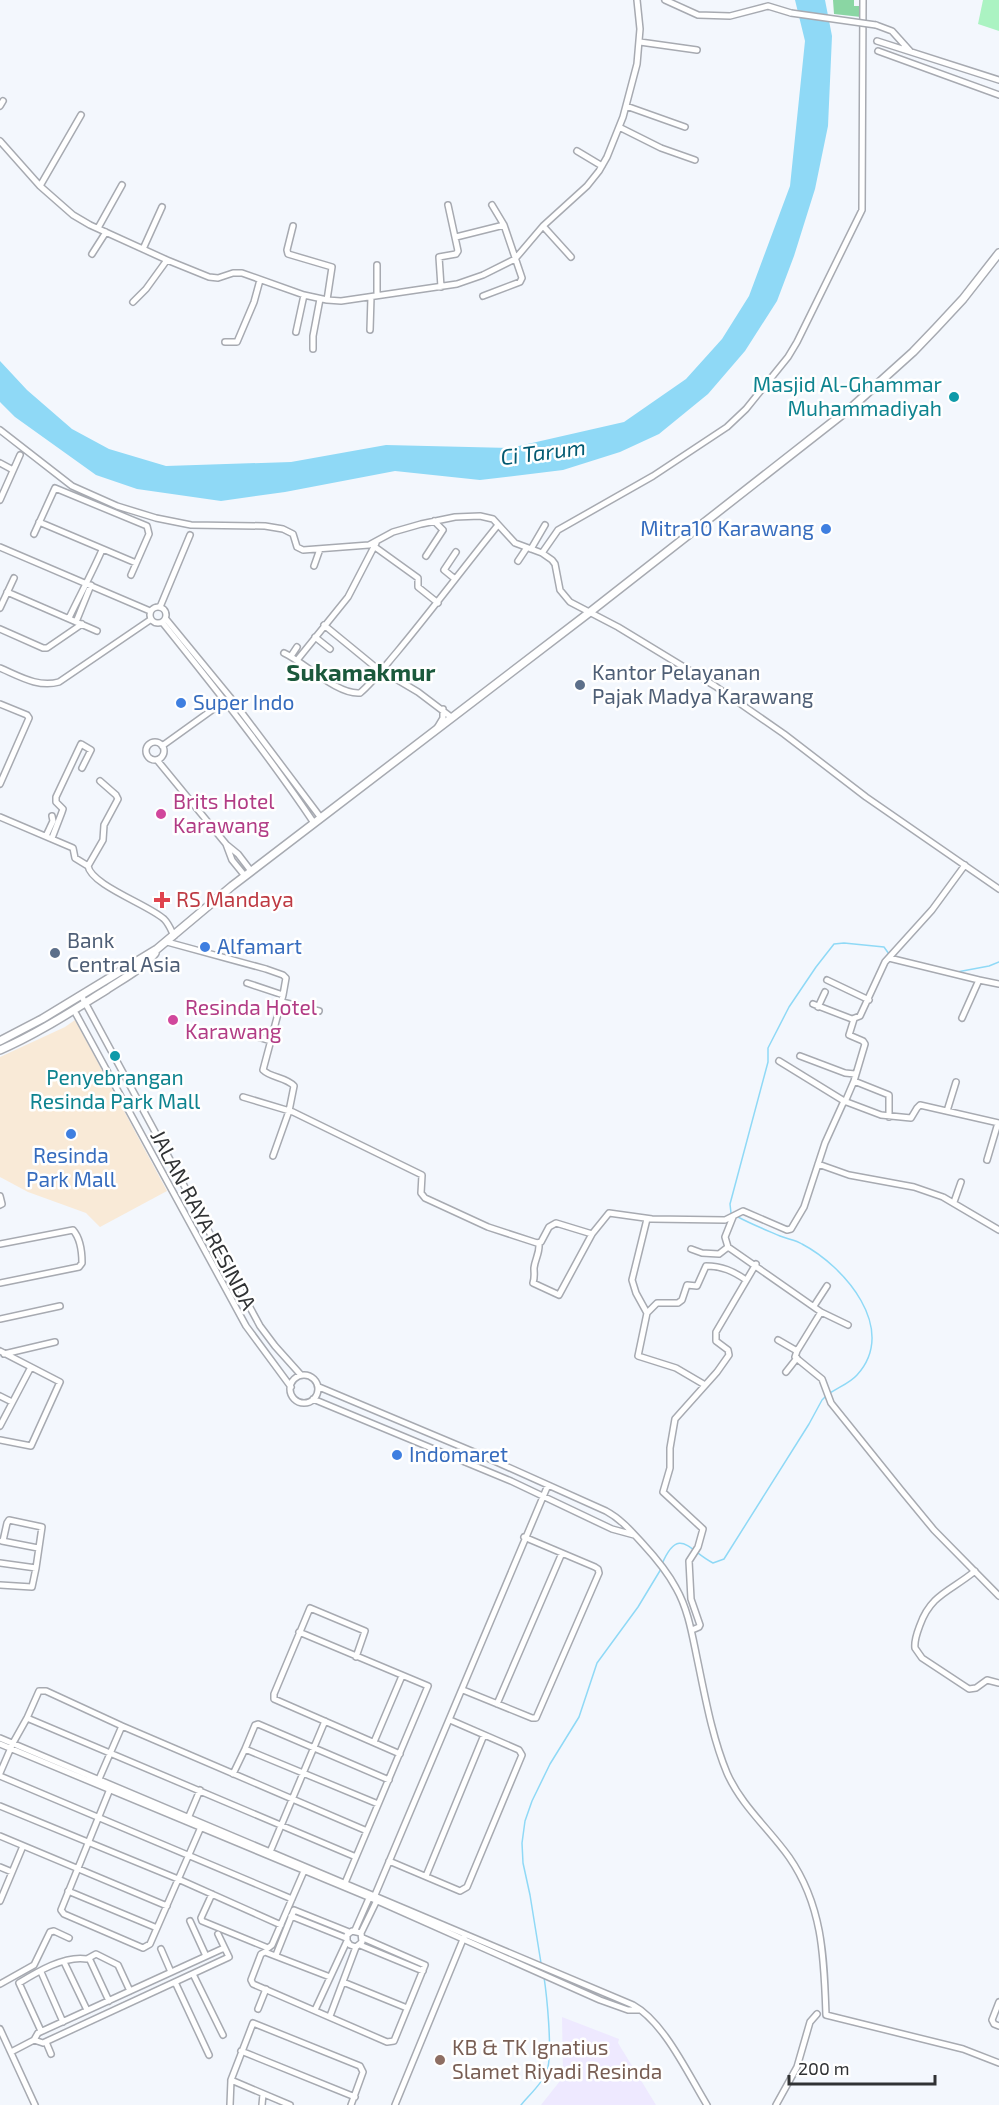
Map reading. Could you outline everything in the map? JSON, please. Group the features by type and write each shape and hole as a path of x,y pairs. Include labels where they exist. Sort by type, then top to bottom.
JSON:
{"main road":[{"path":"0,1041 167,942 251,871 760,480 891,372 963,299 999,253"},
{"path":"0,1050 86,1002 138,969 157,949"}],"street":[{"path":"0,141 40,186 73,215 167,260 213,278 237,273 304,295 341,301 441,287 483,275 515,259 543,226 576,198 602,166 619,128 637,64 640,42 638,0"},
{"path":"665,0 698,15 730,16 768,6 791,13 876,25 892,31 912,52"},
{"path":"542,554 558,530 653,476 728,427 746,409 788,357 802,333 862,210 863,0"},
{"path":"877,41 999,80"},
{"path":"640,42 697,50"},
{"path":"878,51 999,95"},
{"path":"940,74 943,62"},
{"path":"626,106 685,128"},
{"path":"40,186 81,115"},
{"path":"619,128 695,160"},
{"path":"577,151 602,166"},
{"path":"98,228 122,185"},
{"path":"441,287 438,258 458,252 448,205"},
{"path":"483,296 522,280 504,225 492,205"},
{"path":"143,249 162,207"},
{"path":"456,237 504,225"},
{"path":"293,226 286,253 332,267 313,336 314,349"},
{"path":"543,226 571,257"},
{"path":"92,254 106,232"},
{"path":"133,302 146,289 167,260"},
{"path":"370,330 377,266"},
{"path":"225,342 237,342 254,302 260,280"},
{"path":"296,332 304,295"},
{"path":"0,430 72,486 117,506 156,518 191,525 276,527 293,534 299,549 375,545 418,578 418,587 438,603"},
{"path":"0,500 20,455"},
{"path":"0,463 14,470"},
{"path":"34,534 55,488 147,526 149,530 131,575"},
{"path":"298,659 353,588 375,545 393,532 434,520 455,517 480,516 493,519 510,539 542,554 555,564 560,590 565,598 730,696 866,797 999,889"},
{"path":"426,556 443,530 434,520"},
{"path":"39,522 136,563"},
{"path":"284,652 298,659 328,682 360,693 438,603 498,525"},
{"path":"518,561 545,525"},
{"path":"160,607 190,535"},
{"path":"0,547 150,611"},
{"path":"314,566 320,549"},
{"path":"76,622 102,550"},
{"path":"455,579 444,570 456,552"},
{"path":"0,608 14,578"},
{"path":"69,618 88,585"},
{"path":"8,592 97,631"},
{"path":"150,611 160,607"},
{"path":"160,607 166,614 164,621"},
{"path":"150,611 150,620"},
{"path":"150,620 154,623 164,621"},
{"path":"0,668 45,685 59,682 150,620"},
{"path":"164,621 321,818"},
{"path":"0,629 47,648 82,624"},
{"path":"324,625 355,652 442,708 451,717"},
{"path":"315,637 330,649"},
{"path":"291,656 297,647"},
{"path":"162,746 227,699"},
{"path":"227,699 314,823"},
{"path":"0,713 2,705 27,715 29,718 2,773 0,784"},
{"path":"436,729 443,718 442,708"},
{"path":"157,760 163,754 162,746 156,742 150,744 147,754 151,759 157,760 251,871"},
{"path":"49,837 63,809 56,802 56,797 81,744 91,750 82,768"},
{"path":"88,866 103,840 104,825 118,799 100,781"},
{"path":"49,837 52,816"},
{"path":"0,817 73,848 75,858 88,866 90,873 163,918 174,936"},
{"path":"226,844 232,860 245,876"},
{"path":"592,1234 556,1223 549,1227 539,1243 540,1251 534,1269 536,1275 533,1283 559,1295 592,1234 609,1213 647,1219 725,1220 745,1212 787,1230 791,1229 804,1207 818,1164 854,1078 865,1044 849,1035 854,1020 860,1016 869,1000 890,956 932,910 965,866"},
{"path":"167,942 283,975 286,978 263,1070 267,1074 292,1083 294,1088 289,1111 273,1156"},
{"path":"890,956 999,984"},
{"path":"827,980 869,1000"},
{"path":"962,1018 980,980"},
{"path":"247,983 319,1011"},
{"path":"825,992 815,1006 854,1020"},
{"name":"JALAN RAYA RESINDA","path":"81,995 264,1331 300,1376"},
{"name":"JALAN RAYA RESINDA","path":"76,1014 246,1326 291,1386"},
{"path":"255,1036 271,1041"},
{"path":"800,1056 890,1095 889,1117"},
{"path":"779,1061 844,1102 889,1117 912,1118 920,1105 998,1123 987,1160"},
{"path":"947,1111 956,1082"},
{"path":"243,1097 289,1111 421,1174 423,1176 421,1193 425,1198 488,1227 539,1243"},
{"path":"137,1124 149,1118"},
{"path":"818,1164 849,1175 914,1187 944,1197 999,1230"},
{"path":"954,1202 961,1182"},
{"path":"0,1196 2,1204 0,1205"},
{"path":"735,1215 725,1237 728,1247 756,1264 821,1312 848,1325"},
{"path":"647,1219 632,1280 647,1313"},
{"path":"0,1244 73,1230 78,1240 82,1263 79,1267 0,1283"},
{"path":"691,1249 702,1253 719,1254 728,1247"},
{"path":"692,1630 700,1625 692,1599 689,1561 696,1550 703,1529 666,1494 663,1488 670,1468 670,1448 675,1419 729,1355 728,1350 716,1341 716,1332 756,1264"},
{"path":"216,1271 228,1265"},
{"path":"705,1385 676,1368 638,1356 647,1313 657,1303 678,1303 682,1300 687,1285 697,1286 706,1266 733,1271 746,1280"},
{"path":"814,1306 827,1286"},
{"path":"0,1319 60,1306"},
{"path":"821,1312 795,1356 822,1379 831,1403 934,1530 999,1596"},
{"path":"778,1340 797,1351"},
{"path":"2,1353 56,1342"},
{"path":"0,1440 31,1446 60,1385 56,1378 2,1353"},
{"path":"786,1372 797,1358"},
{"path":"0,1426 31,1367"},
{"path":"319,1387 318,1394 305,1403 292,1395 291,1386 294,1380 300,1376 312,1377 319,1387 610,1513 635,1535 676,1588 692,1630 710,1712 728,1773 740,1795 790,1859 805,1885 816,1915 823,1947 826,2015 963,2049 999,2063"},
{"path":"0,1396 12,1402"},
{"path":"313,1399 511,1481 612,1529 635,1535"},
{"path":"315,2010 330,1977 354,1938 374,1897 463,1690 524,1537 548,1485"},
{"path":"0,1585 32,1587 42,1527 12,1520 7,1523 1,1541 38,1548"},
{"path":"463,1690 534,1719 538,1716 599,1574 595,1567 524,1537"},
{"path":"497,1704 562,1553"},
{"path":"0,1563 36,1568"},
{"path":"975,1571 928,1606 916,1636 915,1648 922,1658 969,1689 976,1689 987,1680 999,1683"},
{"path":"356,1657 366,1632 310,1608 273,1696 276,1701 400,1754"},
{"path":"299,1632 428,1686 345,1883"},
{"path":"374,1742 402,1676"},
{"path":"292,1899 0,1775 37,1694 44,1690 367,1831"},
{"path":"27,1718 356,1857"},
{"path":"389,1861 464,1891 477,1865 522,1755 519,1750 450,1720"},
{"path":"271,1854 325,1722"},
{"path":"233,1774 257,1724 389,1780"},
{"path":"99,1779 122,1726"},
{"path":"426,1876 484,1735"},
{"path":"0,1738 110,1789 345,1883 623,2008 640,2010 647,2014 660,2029 707,2105"},
{"path":"0,1744 12,1745 99,1779 189,1816 198,1824"},
{"path":"245,1749 378,1804"},
{"path":"110,1789 61,1908 62,1912 123,1940 147,1948 189,1855 198,1824"},
{"path":"189,1816 200,1790"},
{"path":"0,1806 178,1879 281,1925"},
{"path":"0,1836 167,1906"},
{"path":"0,1901 23,1846"},
{"path":"271,1854 304,1871 374,1897"},
{"path":"0,1866 12,1872"},
{"path":"212,1894 201,1918 204,1923 265,1948 272,1945 304,1871"},
{"path":"68,1891 157,1929"},
{"path":"276,1955 291,1916 354,1938 423,1971 394,2041 391,2043 253,1984 251,1980 261,1954 265,1952 330,1977"},
{"path":"190,1921 206,1956"},
{"path":"0,1984 32,1967 50,1932 54,1931 69,1938"},
{"path":"34,2040 38,2043 46,2042 229,1957 218,1934"},
{"path":"395,2105 465,1937"},
{"path":"330,2016 343,1982 354,1938"},
{"path":"11,2052 34,2040 41,2031 224,1948"},
{"path":"161,1949 171,1972"},
{"path":"41,2031 19,1983 41,1972 75,1957 87,1959 96,1954 118,1965 130,1991"},
{"path":"89,1958 109,2001"},
{"path":"64,1962 87,2010"},
{"path":"41,1972 63,2022"},
{"path":"194,1974 223,2035"},
{"path":"175,1982 209,2055"},
{"path":"343,1982 407,2008"},
{"path":"258,2008 266,1989"},
{"path":"999,2003 992,2020 999,2026"},
{"path":"776,2105 797,2067 810,2022 817,2014"},
{"path":"230,2105 231,2080 253,2023 351,2061 363,2068 351,2105"},
{"path":"0,2029 35,2105"},
{"path":"46,2042 51,2054"},
{"path":"241,2051 355,2097"},
{"path":"231,2080 290,2105"},
{"path":"262,2105 263,2094"}],"shaded area":[{"name":"Resinda Park Mall","path":"75,1020 167,1191 100,1227 86,1213 28,1192 0,1177 0,1057 65,1027"},
{"path":"562,2017 619,2039 618,2043 656,2105 541,2105 560,2081 563,2072"}],"green space":[{"path":"833,0 854,0 854,6 861,6 861,17 834,14"},
{"path":"983,0 999,0 999,31 978,24"}],"water":[{"name":"Ci Tarum","path":"795,0 825,0 832,36 828,126 815,189 777,301 745,351 708,394 659,434 620,452 563,470 480,480 395,471 285,492 221,501 137,489 96,475 15,417 0,402 0,361 27,390 72,429 109,449 166,466 291,462 386,445 510,448 624,422 686,379 722,339 749,296 790,186 805,41"}],"waterway":[{"path":"731,1213 730,1204 768,1062 768,1048 789,1007 834,944 884,947 889,954"},
{"path":"957,972 999,962"},
{"path":"738,1217 800,1243 818,1254 849,1283 861,1301 869,1319 872,1338 868,1357 854,1378 830,1393"},
{"path":"662,1564 668,1552 674,1545 680,1543 713,1563 724,1559 826,1396"},
{"path":"541,1963 523,1863 522,1843 525,1821 550,1764 579,1717 597,1663 638,1607 661,1569"},
{"path":"521,2105 541,2082 548,2067 548,2009 544,1977"}],"place":[{"name":"Masjid Al-Ghammar Muhammadiyah","path":"954,397"},
{"name":"Mitra10 Karawang","path":"826,529"},
{"name":"Kantor Pelayanan Pajak Madya Karawang","path":"580,685"},
{"name":"Super Indo","path":"181,703"},
{"name":"Brits Hotel Karawang","path":"161,814"},
{"name":"RS Mandaya","path":"162,900"},
{"name":"Alfamart","path":"205,947"},
{"name":"Bank Central Asia","path":"55,953"},
{"name":"Resinda Hotel Karawang","path":"173,1020"},
{"name":"Penyebrangan Resinda Park Mall","path":"115,1056"},
{"name":"Resinda Park Mall","path":"71,1134"},
{"name":"Indomaret","path":"397,1455"},
{"name":"KB & TK Ignatius Slamet Riyadi Resinda","path":"440,2060"}],"district":[{"name":"Sukamakmur","path":"361,673"}]}
